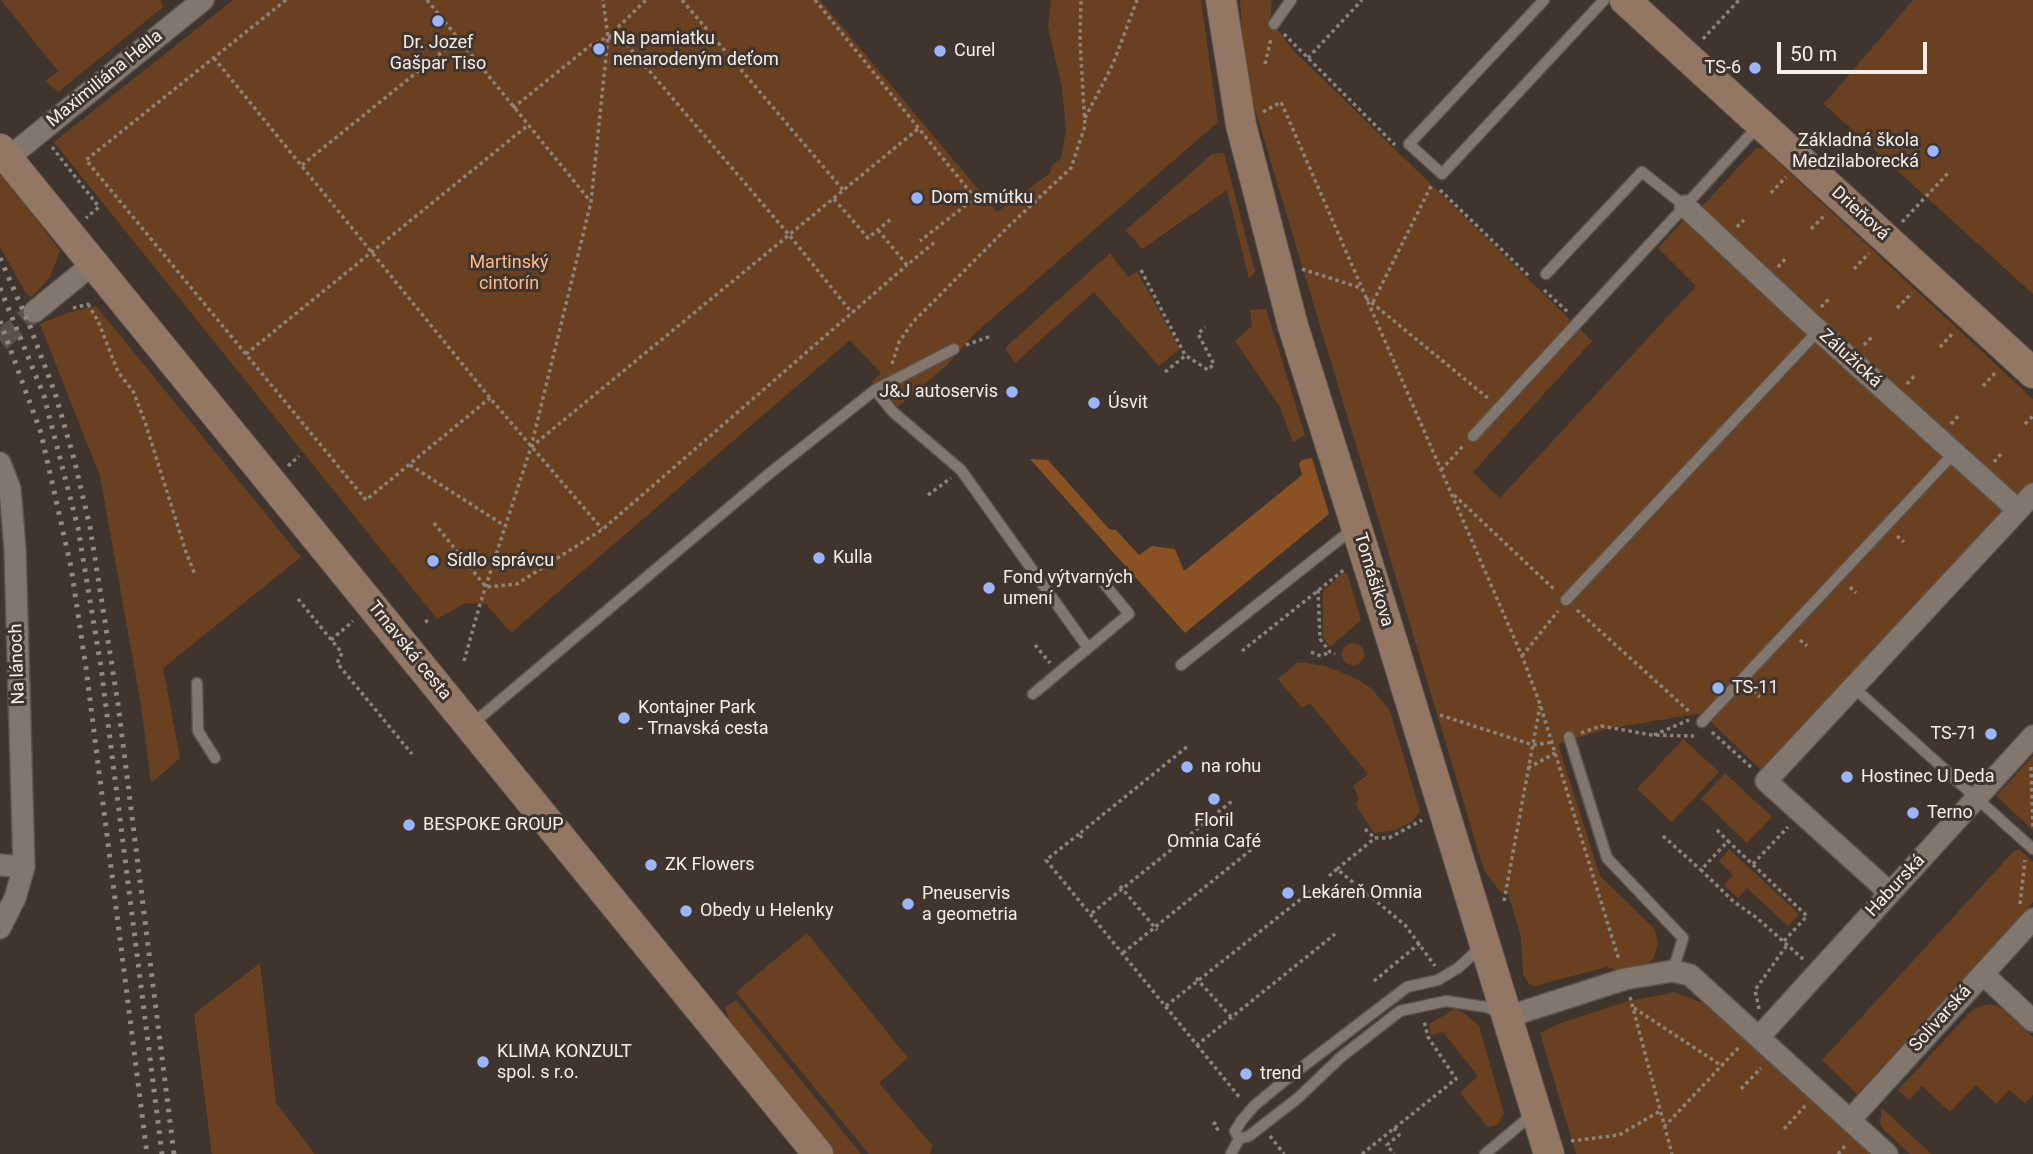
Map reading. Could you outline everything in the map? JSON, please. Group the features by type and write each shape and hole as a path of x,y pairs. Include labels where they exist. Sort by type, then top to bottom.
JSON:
{"main road":[{"name":"Tomášikova","path":"1220,0 1244,139 1293,326 1536,1111 1558,1148"},
{"name":"Drieňová","path":"1625,0 2021,361"},
{"name":"Trnavská cesta","path":"4,153 818,1154"}],"street":[{"name":"Maximiliána Hella","path":"4,153 40,132 193,3"},
{"name":"Zálužická","path":"1685,206 1818,331 2018,510"},
{"path":"34,312 94,263"},
{"name":"Na lánoch","path":"0,463 10,489 7,548 24,867 15,898 0,928"},
{"path":"1890,893 1766,781 2033,494"},
{"name":"Haburská","path":"1760,1032 2033,736"},
{"path":"0,865 24,867"},
{"name":"Solivarská","path":"1850,1120 1983,974 2026,914"},
{"path":"1507,1017 1625,979 1673,971 1690,975 1760,1032 1776,1053 1887,1154"},
{"path":"1983,974 2033,1021"}],"lane":[{"path":"1274,24 1290,0"},
{"path":"1544,0 1409,144 1442,174 1604,0"},
{"path":"1473,436 1761,123"},
{"path":"1546,274 1642,172 1685,206"},
{"path":"1566,600 1818,331"},
{"path":"469,726 770,473 874,390 954,349"},
{"path":"874,390 893,412 961,470 1088,648"},
{"path":"1702,722 1954,453"},
{"path":"1181,665 1356,526"},
{"path":"1033,694 1129,614 1098,576"},
{"path":"197,683 198,731 215,758"},
{"path":"1852,686 1978,797 2030,850"},
{"path":"1569,737 1607,859 1683,938 1673,971"},
{"path":"1231,1154 1237,1135 1254,1105 1407,987 1438,980 1458,968 1484,943"},
{"path":"1237,1135 1249,1136 1298,1098 1341,1057 1400,1011 1446,1001 1486,1007 1507,1017"},
{"path":"1485,1154 1536,1111"}],"path":[{"path":"286,0 86,160 366,500 490,398"},
{"path":"427,0 591,202"},
{"path":"464,662 485,587 531,447 591,202 608,37 603,0"},
{"path":"513,108 591,45 608,37 646,0"},
{"path":"682,0 844,190"},
{"path":"815,0 975,198 920,241"},
{"path":"885,384 899,342 913,322 1010,225 1072,168 1085,126 1080,40 1082,0"},
{"path":"1084,120 1113,64 1137,0"},
{"path":"1307,58 1362,0"},
{"path":"1699,43 1739,0"},
{"path":"1274,24 1404,154"},
{"path":"1265,64 1274,24"},
{"path":"608,37 623,40 852,313"},
{"path":"302,165 458,39"},
{"path":"214,58 490,398 603,529"},
{"path":"1281,102 1453,494 1540,704 1634,1008 1672,1154"},
{"path":"246,354 527,126"},
{"path":"531,447 919,128"},
{"path":"40,132 99,207"},
{"path":"1898,226 1950,171"},
{"path":"1771,192 1790,173"},
{"path":"1373,302 1433,183 1578,322"},
{"path":"834,199 868,238 891,219"},
{"path":"1811,229 1830,209"},
{"path":"878,230 907,265"},
{"path":"485,587 517,584 603,529 935,242"},
{"path":"1854,269 1872,249"},
{"path":"1297,267 1362,288"},
{"path":"1141,270 1185,355 1208,370 1214,364 1198,334 1205,327"},
{"path":"1897,308 1916,289"},
{"path":"1366,298 1499,407"},
{"path":"66,311 98,303"},
{"path":"88,304 98,321 118,372 133,391 195,575"},
{"path":"1940,347 1958,328"},
{"path":"975,342 991,336"},
{"path":"1165,372 1185,355"},
{"path":"1983,386 2021,361"},
{"path":"2025,424 2033,416"},
{"path":"1441,470 1473,436"},
{"path":"288,466 299,456"},
{"path":"410,464 505,526"},
{"path":"928,495 961,470"},
{"path":"1453,494 1696,717 1652,735"},
{"path":"433,523 485,587"},
{"path":"1242,651 1349,566"},
{"path":"1318,590 1320,639 1330,652 1335,654"},
{"path":"298,599 342,653 337,663 412,754"},
{"path":"1522,656 1566,600"},
{"path":"331,640 359,616"},
{"path":"1035,645 1058,673"},
{"path":"1311,652 1321,656 1330,652"},
{"path":"1504,901 1540,704"},
{"path":"1434,713 1532,746 1601,726 1652,735 1698,736"},
{"path":"1702,722 1766,781"},
{"path":"1707,736 1717,736"},
{"path":"1188,746 1080,836 1046,860 1242,1099"},
{"path":"1528,768 1555,753"},
{"path":"2031,766 2033,829"},
{"path":"1091,914 1232,801"},
{"path":"1329,876 1375,838 1389,838 1427,817"},
{"path":"1753,864 1788,827"},
{"path":"1365,829 1375,838"},
{"path":"1664,1127 1722,1066 1760,1032 1755,990 1807,916 1717,830"},
{"path":"1663,836 1734,902 1807,962"},
{"path":"1123,953 1262,841"},
{"path":"1701,870 1728,841"},
{"path":"2026,914 2030,850"},
{"path":"1337,869 1405,925 1435,965"},
{"path":"1166,1006 1315,887"},
{"path":"1121,888 1156,929"},
{"path":"1197,1045 1233,1019 1335,934"},
{"path":"1374,981 1420,943"},
{"path":"1197,979 1233,1019"},
{"path":"1634,1008 1722,1066"},
{"path":"1362,1154 1456,1079 1428,1037 1424,1021"},
{"path":"1741,1089 1776,1053"},
{"path":"1784,1129 1818,1091"},
{"path":"1558,1148 1619,1135 1660,1111"},
{"path":"1216,1122 1214,1124 1223,1142"},
{"path":"1394,1128 1399,1135 1387,1145 1394,1154"},
{"path":"1269,1135 1284,1154"}],"green space":[{"path":"1,0 161,0 163,7 58,92 46,81 58,71"},
{"name":"Martinský cintorín","path":"233,0 820,0 997,212 1050,173 1052,165 1061,158 1066,130 1062,88 1048,27 1051,0 1201,0 1218,122 972,336 947,365 894,410 872,382 881,373 850,340 511,633 486,604 465,603 437,619 54,142"},
{"path":"1240,0 1272,0 1270,20 1294,51 1592,341 1473,472 1500,498 1696,286 1658,248 1688,215 2001,504 2001,517 1764,773 1702,713 1606,729 1558,744 1600,876 1654,928 1658,942 1654,957 1647,965 1628,972 1607,967 1534,986 1529,984 1523,974 1521,937 1508,894 1501,893 1484,870 1245,76"},
{"name":"Základná škola Medzilaborecká","path":"1913,0 2033,0 2033,294 1824,104"},
{"path":"1756,148 1764,149 2033,399 2033,482 2012,504 1697,212"},
{"path":"1224,153 1255,272 1249,279 1227,190 1142,249 1126,230 1212,154"},
{"path":"0,170 60,251 50,277 32,297 27,295 0,247"},
{"path":"1110,253 1128,277 1137,271 1180,349 1159,366 1094,292 1015,363 1005,348"},
{"path":"96,306 301,557 163,668 180,758 151,783 141,705 100,476 40,324 66,313"},
{"path":"1266,309 1305,435 1293,442 1279,405 1235,341 1252,326 1250,310"},
{"path":"1343,573 1347,573 1361,620 1330,647 1323,638 1323,591"},
{"path":"1353,643 1361,646 1364,654 1361,662 1353,665 1345,662 1342,654 1345,646"},
{"path":"1298,662 1326,666 1359,680 1372,689 1390,711 1420,811 1413,821 1395,830 1374,833 1356,805 1359,798 1353,786 1368,774 1310,703 1302,708 1278,679"},
{"path":"1683,739 1719,772 1672,822 1637,789"},
{"path":"2033,756 2033,830 1996,796"},
{"path":"1725,773 1772,817 1747,843 1701,799"},
{"path":"1729,849 1799,914 1788,926 1747,888 1738,898 1724,885 1733,875 1719,861"},
{"path":"2019,849 2033,862 2033,902 1857,1094 1822,1060 2013,852"},
{"path":"807,933 908,1058 879,1083 932,1145 930,1154 869,1154 736,992"},
{"path":"260,963 276,1103 315,1154 212,1154 194,1014"},
{"path":"1675,992 1710,1006 1874,1154 1576,1154 1540,1033 1561,1023 1625,1002"},
{"path":"736,1000 861,1154 834,1154 731,1026 725,1008"},
{"path":"1989,1004 2000,1007 2033,1037 2033,1095 2025,1103 2009,1090 1996,1104 1976,1085 1950,1112 1922,1086 1909,1100 1898,1090 1973,1009"},
{"path":"1455,1009 1479,1026 1504,1113 1494,1126 1488,1127 1460,1093 1478,1076 1443,1032 1430,1035 1429,1024"},
{"path":"1882,1108 1931,1154 1910,1154 1883,1129 1880,1123"}],"shaded area":[{"path":"1312,458 1329,514 1185,633 1030,459 1048,460 1109,529 1116,530 1139,555 1152,546 1175,549 1184,571 1302,475 1299,464 1302,460"}],"tunnel":[{"path":"0,341 34,312"}],"railway":[{"path":"0,258 55,393 90,527 118,704 174,1154"},
{"path":"0,288 44,396 78,528 101,667 162,1154"},
{"path":"0,321 41,433 71,567 147,1154"}],"place":[{"name":"Dr. Jozef Gašpar Tiso","path":"438,21"},
{"name":"Na pamiatku nenarodeným deťom","path":"599,49"},
{"name":"Curel","path":"940,51"},
{"name":"TS-6","path":"1755,68"},
{"name":"Základná škola Medzilaborecká","path":"1933,151"},
{"name":"Dom smútku","path":"917,198"},
{"name":"J&J autoservis","path":"1012,392"},
{"name":"Úsvit","path":"1094,403"},
{"name":"Kulla","path":"819,558"},
{"name":"Sídlo správcu","path":"433,561"},
{"name":"Fond výtvarných umení","path":"989,588"},
{"name":"TS-11","path":"1718,688"},
{"name":"Kontajner Park - Trnavská cesta","path":"624,718"},
{"name":"TS-71","path":"1991,734"},
{"name":"na rohu","path":"1187,767"},
{"name":"Hostinec U Deda","path":"1847,777"},
{"name":"Floril Omnia Café","path":"1214,799"},
{"name":"Terno","path":"1913,813"},
{"name":"BESPOKE GROUP","path":"409,825"},
{"name":"ZK Flowers","path":"651,865"},
{"name":"Lekáreň Omnia","path":"1288,893"},
{"name":"Pneuservis a geometria","path":"908,904"},
{"name":"Obedy u Helenky","path":"686,911"},
{"name":"KLIMA KONZULT spol. s r.o.","path":"483,1062"},
{"name":"trend","path":"1246,1074"}]}
